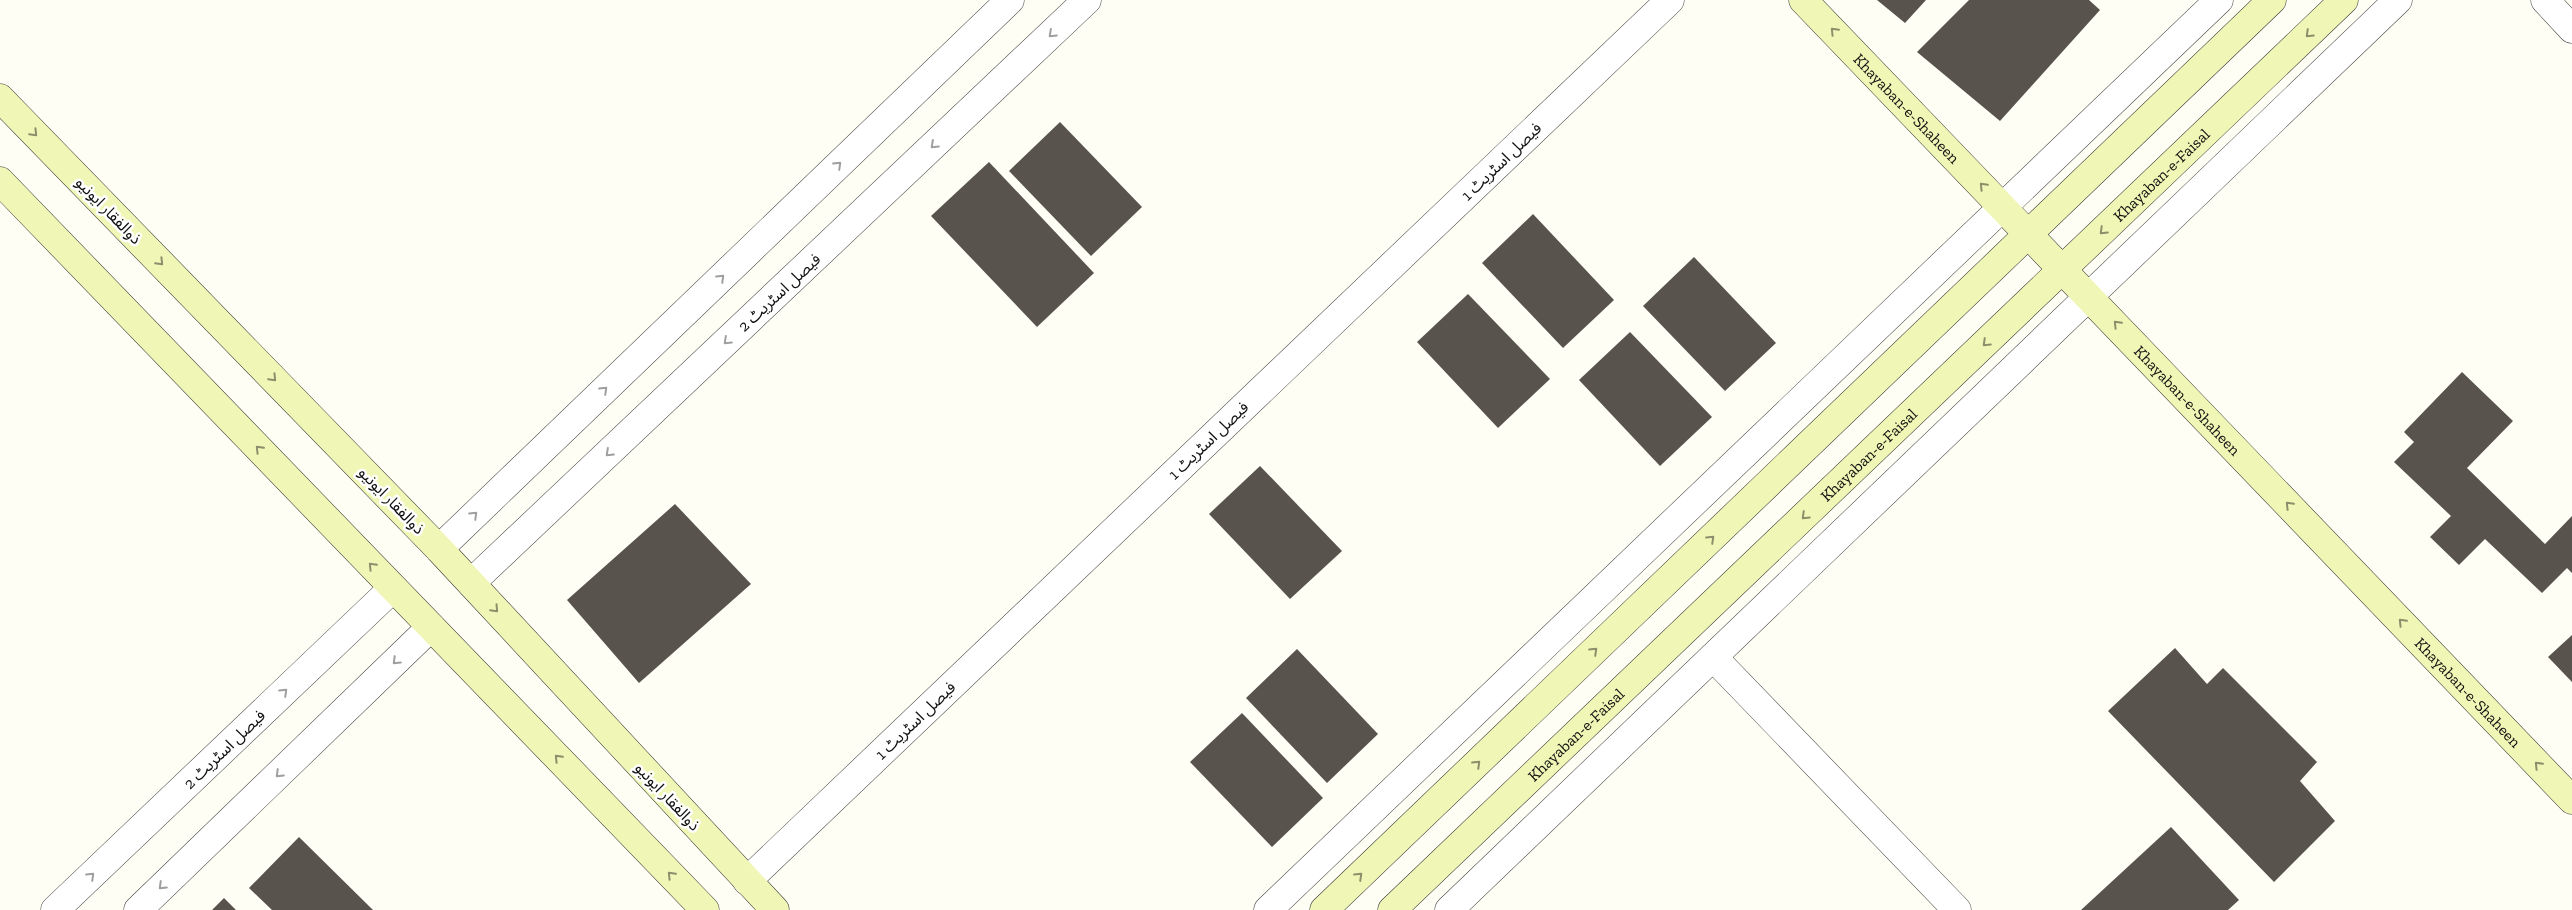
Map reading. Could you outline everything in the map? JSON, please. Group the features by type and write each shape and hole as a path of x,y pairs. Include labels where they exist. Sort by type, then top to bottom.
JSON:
{"main road":[{"name":"Khayaban-e-Shaheen","path":"1803,0 2090,296 2572,800"},
{"path":"1324,910 2272,0"},
{"name":"Khayaban-e-Faisal","path":"1392,910 2344,0"},
{"name":"ذوالفقار ایونیو","path":"0,98 439,548 746,881 775,910"},
{"path":"0,181 705,910"}],"street":[{"path":"439,548 1010,0"},
{"name":"فیصل اسٹریٹ 2","path":"471,584 1087,0"},
{"name":"فیصل اسٹریٹ 1","path":"746,881 1670,0"},
{"path":"1268,910 2219,0"},
{"path":"1449,910 2398,0"},
{"path":"2545,0 2572,29"},
{"name":"فیصل اسٹریٹ 2","path":"56,910 394,588"},
{"path":"138,910 431,627"},
{"path":"1713,657 1957,910"}],"building":[{"path":"1877,0 1926,0 1905,23"},
{"path":"1969,0 2089,0 2100,10 2000,121 1917,52"},
{"path":"1060,122 1142,207 1091,256 1009,171"},
{"path":"989,162 1094,273 1037,327 931,216"},
{"path":"1533,214 1614,300 1563,348 1482,263"},
{"path":"1694,257 1776,343 1725,391 1643,306"},
{"path":"1468,294 1550,379 1498,428 1417,342"},
{"path":"1630,332 1712,417 1660,466 1579,380"},
{"path":"2462,372 2513,421 2467,468 2545,544 2572,516 2572,573 2567,568 2542,593 2485,539 2459,565 2430,537 2451,516 2394,462 2414,442 2404,432"},
{"path":"1260,466 1342,551 1290,599 1209,514"},
{"path":"675,504 751,584 639,683 567,600"},
{"path":"2572,635 2572,682 2548,657"},
{"path":"2175,648 2207,684 2223,668 2317,762 2300,781 2335,821 2274,882 2108,711"},
{"path":"1297,649 1378,734 1327,783 1246,698"},
{"path":"1242,713 1323,798 1272,847 1190,762"},
{"path":"2171,827 2239,900 2228,910 2081,910"},
{"path":"299,837 373,910 272,910 249,888"},
{"path":"224,898 236,910 212,910"}]}
